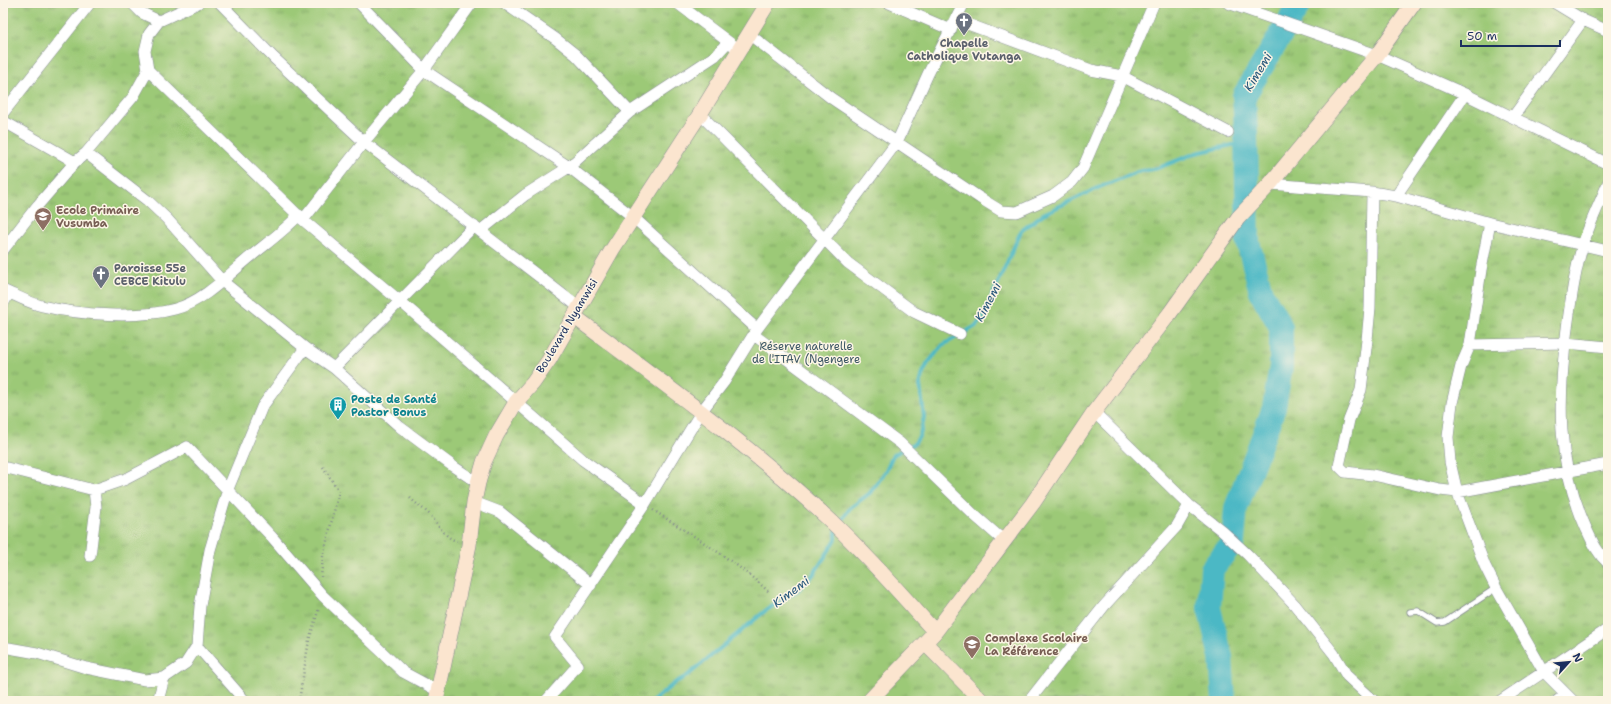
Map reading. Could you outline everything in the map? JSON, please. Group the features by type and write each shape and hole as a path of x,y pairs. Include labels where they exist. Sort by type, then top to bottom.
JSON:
{"street":[{"path":"3,113 90,3"},
{"path":"132,3 142,13 159,21"},
{"path":"198,3 159,21 149,34 145,51 148,70 301,218 584,460 645,504"},
{"path":"220,3 274,58 364,142 477,228 577,312 736,439 838,528 982,701"},
{"path":"359,3 424,70 568,167 633,218 756,332 900,443 973,514 1004,541"},
{"path":"3,304 6,291 41,306 73,312 134,314 176,308 199,297 222,281 301,218 424,70 472,3"},
{"path":"504,3 556,39 576,55 630,112"},
{"path":"334,368 477,228 568,167 630,112 716,56 734,46 677,3"},
{"name":"Boulevard Nyamwisi","path":"437,696 469,545 474,502 478,483 484,462 496,436 516,402 533,383 577,312 612,250 700,114 734,46 749,34 768,3"},
{"path":"889,3 951,30"},
{"path":"546,701 578,665 556,637 590,584 645,504 701,412 724,382 756,332 898,142 928,74 957,20 964,3"},
{"path":"749,34 832,98 991,205 1001,211 1017,212 1053,196 1072,182 1083,168 1154,3"},
{"path":"1228,3 1305,28 1377,55 1465,94 1608,164"},
{"path":"869,701 930,637 1033,502 1094,412 1170,313 1238,218 1270,184 1377,55 1414,3"},
{"path":"1556,3 1583,20 1608,31"},
{"path":"957,20 1091,70 1122,76 1228,132"},
{"path":"1513,117 1583,20"},
{"path":"3,250 75,162 86,153 133,97 148,70"},
{"path":"1396,196 1465,94"},
{"path":"700,114 848,263 914,312 960,334"},
{"path":"3,121 75,162"},
{"path":"86,153 148,201 167,219 222,281 304,348 334,368 400,427 478,483"},
{"path":"1608,183 1583,245 1571,299 1560,396 1561,423 1567,471 1577,508 1598,554 1608,564"},
{"path":"1270,184 1372,192 1396,196 1490,224 1608,251"},
{"path":"1372,192 1370,308 1367,340 1361,390 1349,420 1339,466 1344,472 1373,474 1440,490 1457,492 1608,464"},
{"path":"1490,224 1481,270 1470,346 1456,382 1448,437 1450,462 1457,492 1485,566 1496,588 1544,672 1572,701"},
{"path":"1470,346 1566,343 1608,347"},
{"path":"3,647 37,653 86,668 145,680 164,678 186,663 197,646 200,606 210,550 228,489 262,407 304,348"},
{"path":"1094,412 1189,505 1221,530 1248,555 1295,605 1334,654 1348,676 1374,701"},
{"path":"3,467 94,490 126,479 187,447 228,489 323,596 403,672 437,696"},
{"path":"90,556 96,507 94,490"},
{"path":"474,502 500,512 590,584"},
{"path":"1029,701 1104,606 1177,526 1189,505"},
{"path":"1500,701 1608,629"},
{"path":"197,646 246,701"},
{"path":"158,701 164,678"}],"lane":[{"path":"1410,612 1418,611 1437,623 1445,622 1496,588"},
{"path":"1553,701 1563,693"}],"path":[{"path":"410,498 416,505 430,514 440,530 452,540 469,545"},
{"path":"645,504 724,556 755,579 770,593"}],"green space":[{"name":"Réserve naturelle de l'ITAV (Ngengere","path":"3,3 1608,3 1608,701 3,701"}],"waterway":[{"path":"1224,701 1221,657 1209,608 1212,569 1233,542 1236,508 1274,408 1281,366 1281,327 1261,292 1248,242 1244,96 1300,3"},
{"name":"Kimemi","path":"839,525 850,508 870,493 885,472 893,455 915,443 920,435 924,417 920,385 923,373 928,363 943,345 976,326 982,319 1021,231 1043,214 1100,187 1137,172 1158,168 1196,153 1246,142"},
{"name":"Kimemi","path":"653,701 676,682 687,676 765,611 798,590 813,575 826,555 836,539 836,531"}],"place":[{"name":"Chapelle Catholique Vutanga","path":"964,36"},
{"name":"Ecole Primaire Vusumba","path":"43,231"},
{"name":"Paroisse 55e CEBCE Kitulu","path":"101,289"},
{"name":"Poste de Santé Pastor Bonus","path":"338,420"},
{"name":"Complexe Scolaire La Référence","path":"972,659"}]}
